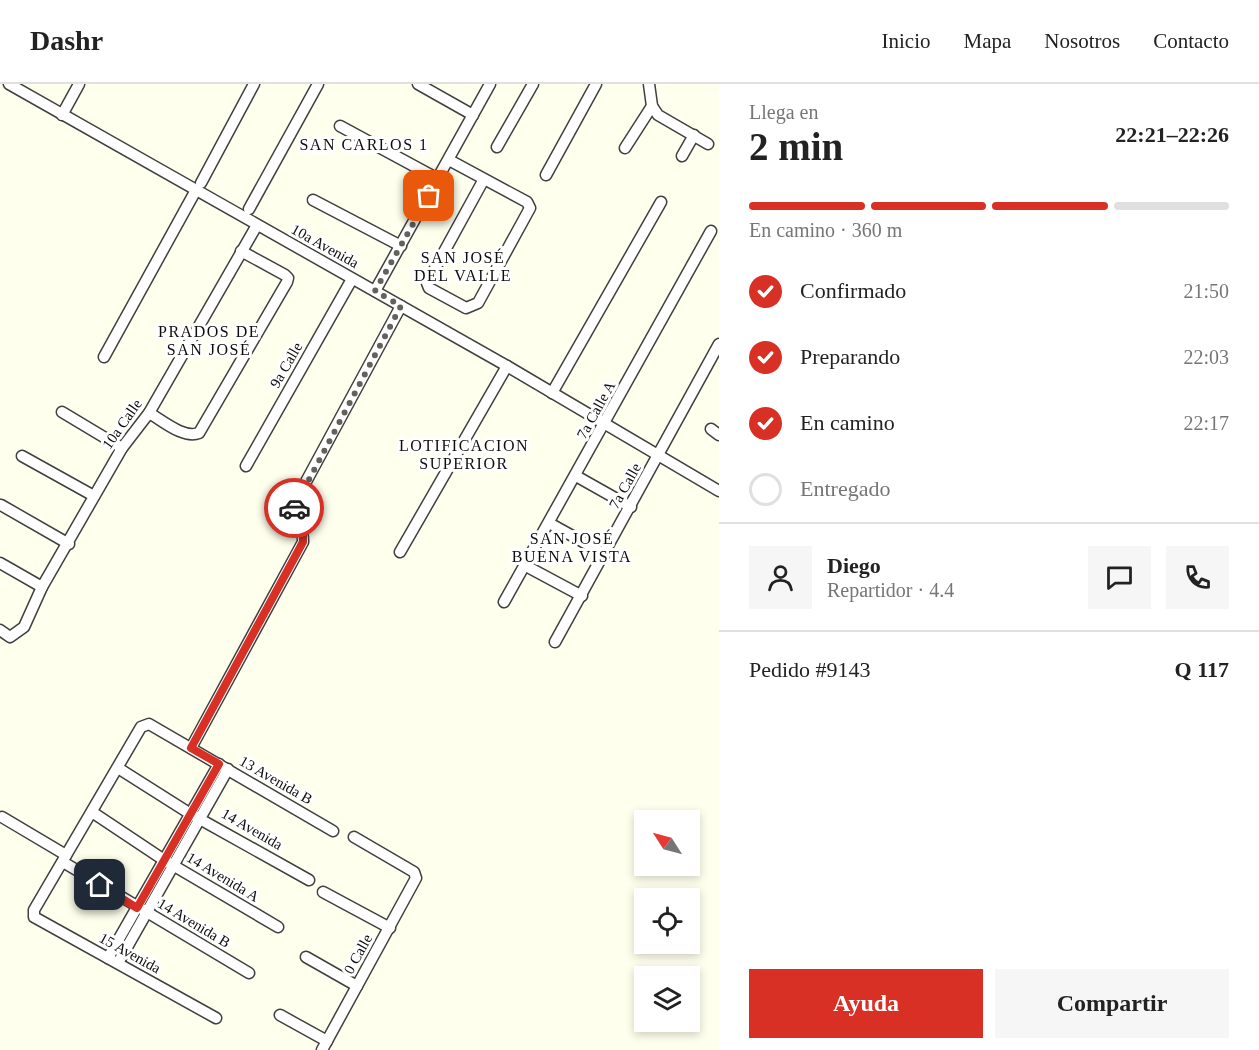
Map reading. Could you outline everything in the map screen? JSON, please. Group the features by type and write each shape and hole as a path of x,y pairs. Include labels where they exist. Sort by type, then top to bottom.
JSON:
{"street":[{"name":"10a Avenida","path":"9,84 62,116 198,186 257,225 507,366 719,491"},
{"path":"62,116 79,84"},
{"path":"104,357 254,84"},
{"path":"249,208 318,84"},
{"path":"418,84 473,115"},
{"path":"375,291 490,84"},
{"path":"497,147 533,84"},
{"path":"546,175 596,84"},
{"path":"649,84 652,106 658,115 708,144"},
{"path":"625,148 652,106"},
{"path":"339,126 438,179"},
{"path":"682,156 694,135"},
{"path":"449,160 527,202 530,208 478,303 466,308 429,288 428,279 483,179"},
{"path":"313,200 401,246"},
{"path":"552,393 661,202"},
{"name":"10a Calle","path":"0,630 10,637 24,627 42,587 69,544 94,496 122,448 149,413 257,225"},
{"name":"7a Calle A","path":"504,602 711,231"},
{"path":"149,413 184,433 192,435 199,433 287,282 288,278 285,275 241,251"},
{"name":"9a Calle","path":"246,466 352,279"},
{"path":"191,748 303,542 303,534 294,513 295,502 401,306"},
{"name":"7a Calle","path":"555,642 719,344"},
{"path":"400,552 507,366"},
{"path":"62,412 122,448"},
{"path":"22,456 94,496"},
{"path":"576,476 631,507"},
{"path":"1,505 69,544"},
{"path":"549,523 605,554"},
{"path":"0,563 42,587"},
{"path":"525,566 582,596"},
{"name":"13 Avenida B","path":"118,768 141,727 149,724 333,831"},
{"path":"169,862 189,813 224,767"},
{"path":"118,963 142,910 169,862 201,817 224,767"},
{"path":"65,859 118,768"},
{"name":"14 Avenida","path":"118,768 189,813 201,817 309,880"},
{"name":"14 Avenida A","path":"92,812 169,862 278,927"},
{"name":"14 Avenida B","path":"2,817 142,910 249,973"},
{"name":"0 Calle","path":"325,1045 414,887 416,878 414,872 354,837"},
{"name":"15 Avenida","path":"65,859 34,910 38,920 216,1018"},
{"path":"323,892 390,928"},
{"path":"108,958 142,910"},
{"path":"306,957 357,986"},
{"path":"280,1015 325,1045"}],"way so far":[{"path":"294,508 295,502 401,306 375,291 429,196"}],"district":[{"name":"SAN CARLOS 1","path":"364,144"},
{"name":"SAN JOSÉ DEL VALLE","path":"463,266"},
{"name":"PRADOS DE SAN JOSÉ","path":"209,340"},
{"name":"LOTIFICACION SUPERIOR","path":"464,454"},
{"name":"SAN JOSÉ BUENA VISTA","path":"572,547"}],"route":[{"path":"100,885 137,908 189,813 219,764 191,748 303,542 303,534 294,508"}]}
